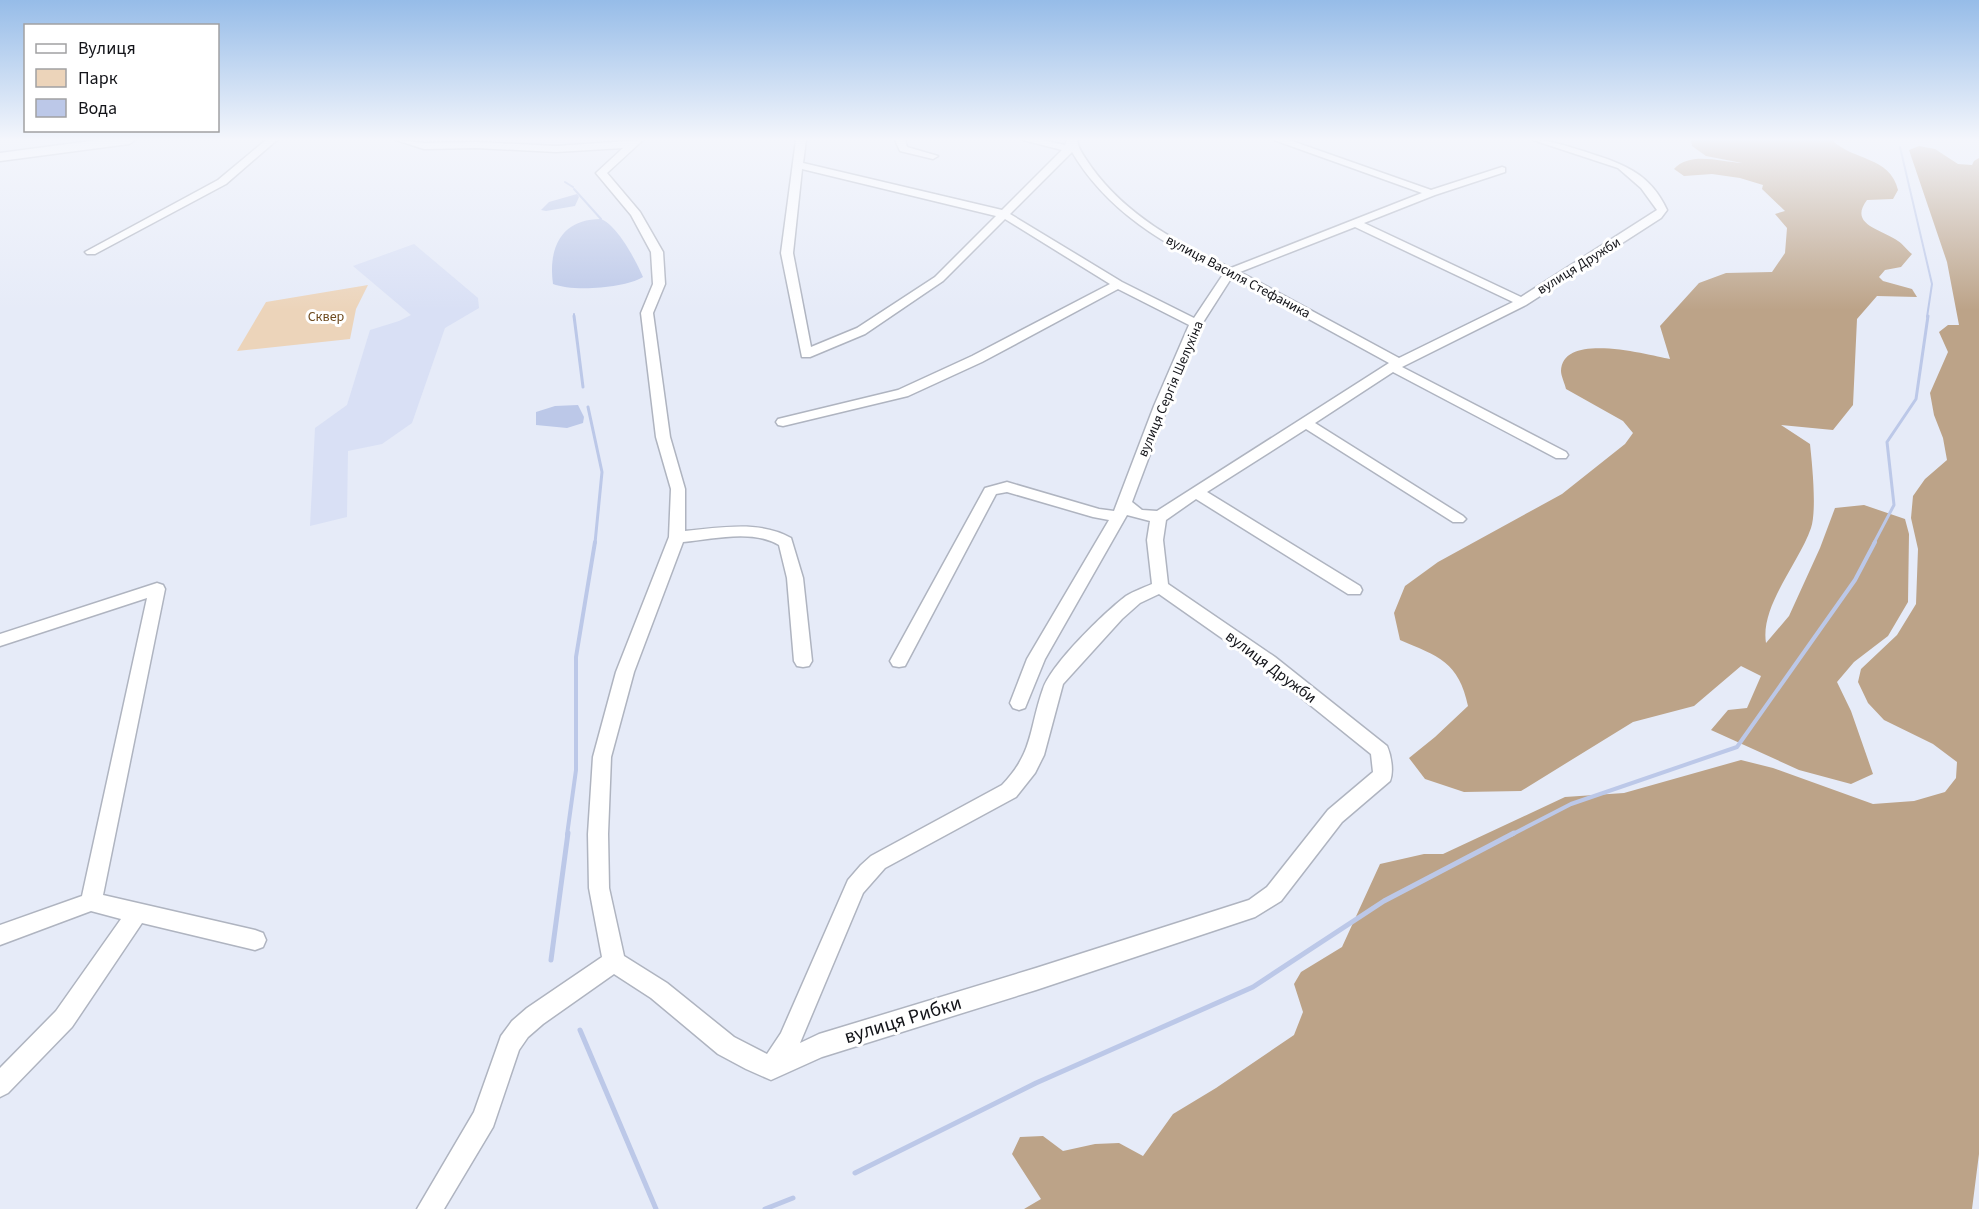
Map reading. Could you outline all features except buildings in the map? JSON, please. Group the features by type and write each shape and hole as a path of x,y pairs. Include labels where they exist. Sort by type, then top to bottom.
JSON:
{"street":[{"path":"91,252 195,196"},
{"path":"621,196 636,214 657,252 659,284 647,313 663,437 678,489 676,537 625,672 602,758 598,834 599,888 614,962 663,994 709,1035 744,1058 771,1068 789,1041 855,887 868,871 878,862 1009,791 1021,780 1039,746 1053,684 1074,657 1134,599 1160,587 1154,531 1163,515"},
{"path":"795,196 787,253 806,354 861,330 939,279 1020,196"},
{"path":"930,196 1003,214 1118,284 1196,324"},
{"name":"вулиця Василя Стефаника","path":"1110,196 1131,217 1191,254 1230,272 1395,365"},
{"path":"1230,272 1422,196"},
{"name":"вулиця Дружби","path":"1163,515 1395,365 1522,302 1657,216 1662,210 1654,196"},
{"path":"1355,223 1522,302"},
{"name":"вулиця Сергія Шелухіна","path":"1019,703 1036,659 1122,509 1161,406 1196,324 1230,272"},
{"path":"783,422 903,393 977,359 1118,284"},
{"path":"1395,365 1561,455"},
{"path":"1306,423 1458,519"},
{"path":"899,661 990,491 1007,487 1098,514 1122,509 1142,516 1163,515"},
{"path":"1196,492 1354,590"},
{"path":"676,537 757,532 770,534 786,542 795,578 803,661"},
{"name":"вулиця Дружби","path":"1160,587 1269,662 1380,751"},
{"path":"0,640 157,589 91,902"},
{"name":"вулиця Рибки","path":"771,1068 819,1046 1036,979 1255,907 1274,894 1335,816 1383,775 1380,751"},
{"path":"0,935 91,902 255,940"},
{"path":"0,1085 64,1019 137,913"},
{"path":"430,1209 484,1119 509,1044 520,1029 535,1016 614,962"}],"shaded area":[{"path":"1770,196 1894,196 1893,199 1867,200 1862,208 1862,215 1864,221 1869,225 1898,241 1912,254 1901,267 1885,270 1879,277 1883,281 1912,289 1917,297 1877,296 1857,319 1853,405 1833,430 1781,425 1810,444 1814,510 1811,528 1774,600 1766,629 1766,643 1789,616 1820,548 1835,508 1864,505 1905,519 1909,534 1908,602 1888,636 1854,662 1837,682 1851,711 1873,774 1851,784 1799,770 1711,730 1728,710 1747,708 1761,676 1741,666 1694,706 1633,722 1521,791 1464,792 1425,779 1409,758 1468,706 1459,679 1445,662 1400,640 1394,613 1405,586 1438,562 1562,494 1625,444 1633,433 1623,421 1566,389 1561,371 1565,359 1576,352 1608,348 1670,359 1660,326 1699,283 1726,273 1772,272 1785,253 1787,228 1775,214 1785,211"},
{"path":"1925,196 1979,196 1979,1154 1972,1209 1024,1209 1041,1199 1012,1154 1020,1137 1043,1136 1063,1151 1095,1144 1119,1143 1143,1156 1173,1114 1294,1035 1303,1012 1294,984 1301,972 1342,947 1380,864 1424,854 1443,854 1565,797 1624,793 1741,760 1773,768 1873,804 1914,801 1945,792 1956,778 1957,762 1933,744 1884,720 1868,703 1858,682 1861,669 1897,635 1916,604 1918,549 1911,518 1913,496 1925,479 1947,460 1930,393 1948,352 1939,332 1948,325 1959,325 1947,262"},
{"path":"414,244 478,298 479,308 445,328 412,423 382,444 348,451 347,517 310,526 315,428 347,405 370,330 411,315 353,266"}],"green space":[{"name":"Сквер","path":"368,285 356,309 350,339 237,351 266,302"}],"water":[{"path":"569,196 579,197 575,206 541,210 549,202"},
{"path":"601,219 620,236 643,277 624,284 599,288 573,288 553,284 553,259 560,238 576,224"},
{"path":"578,405 584,417 583,423 567,428 536,425 536,412 555,406"}],"waterway":[{"path":"581,196 601,219"},
{"path":"1912,196 1932,284 1927,317"},
{"path":"574,316 583,387"},
{"path":"1874,543 1894,505 1887,442 1916,399 1928,316"},
{"path":"588,407 602,472 595,543"},
{"path":"567,835 576,770 576,657 595,542"},
{"path":"1511,835 1571,804 1737,747 1855,580 1875,542"},
{"path":"551,960 568,833"},
{"path":"855,1173 1036,1083 1253,987 1384,901 1514,833"},
{"path":"580,1030 656,1209"},
{"path":"765,1209 793,1198"}]}
